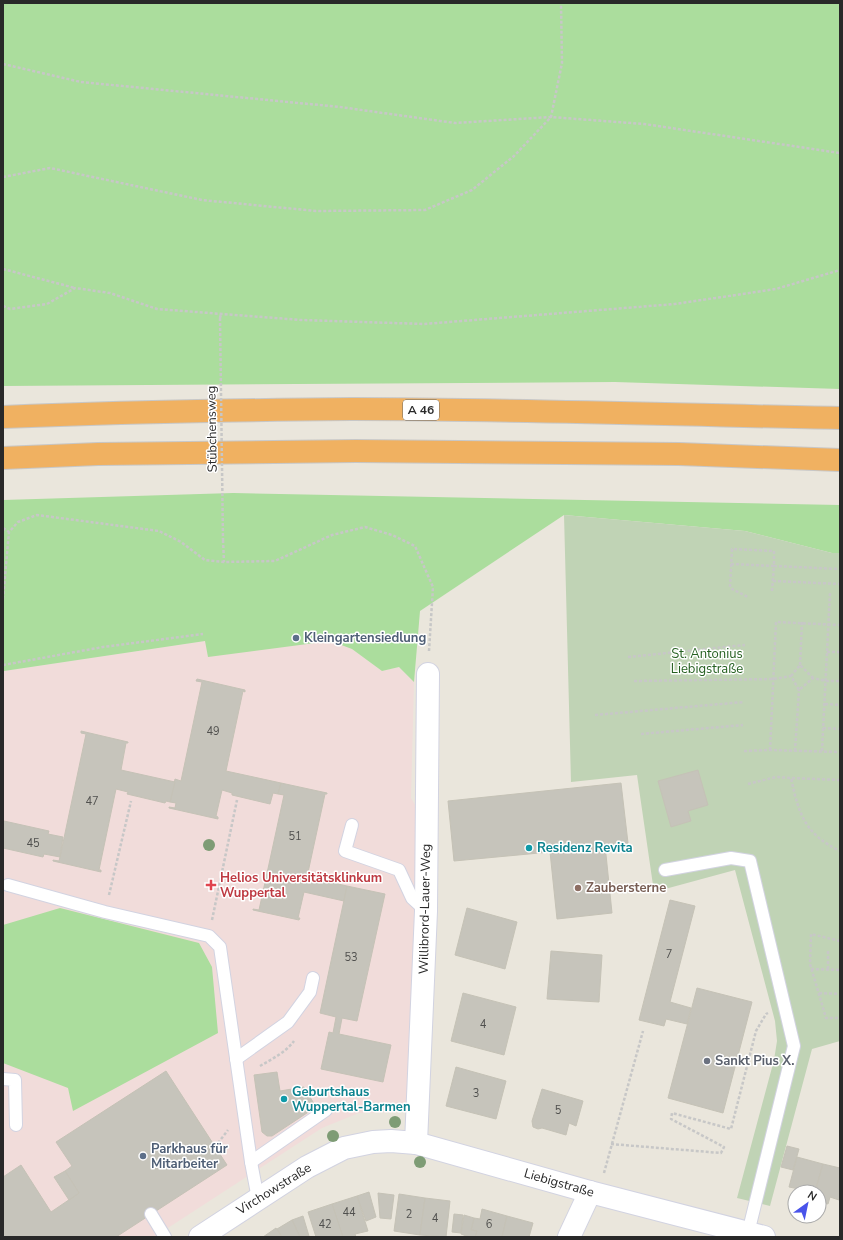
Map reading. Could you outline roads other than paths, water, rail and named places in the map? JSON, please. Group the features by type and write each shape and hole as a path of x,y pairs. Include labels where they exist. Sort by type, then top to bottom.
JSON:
{"highway":[{"name":"A 46","path":"3,417 102,412 353,409 840,418"},
{"path":"3,458 98,454 356,451 679,454 840,460"},
{"path":"808,459 840,466"}],"street":[{"name":"Willibrord-Lauer-Weg","path":"416,1143 426,911 428,674"},
{"name":"Liebigstraße","path":"352,1146 391,1141 416,1143 595,1193 756,1235"},
{"name":"Virchowstraße","path":"200,1237 307,1166 344,1148 352,1146"},
{"path":"569,1237 595,1193"}],"lane":[{"path":"352,825 345,852 399,870 412,898 426,911"},
{"path":"665,870 731,858 750,861 794,1046 756,1235"},
{"path":"8,885 105,912 208,936 220,947 251,1162 258,1198"},
{"path":"236,1059 288,1022 310,992 313,978"},
{"path":"3,1079 15,1080 16,1124"},
{"path":"251,1162 326,1110"},
{"path":"151,1214 165,1237"}],"place":[{"name":"Kleingartensiedlung","path":"296,638"},
{"name":"Residenz Revita","path":"529,848"},
{"name":"Helios Universitätsklinkum Wuppertal","path":"211,885"},
{"name":"Zaubersterne","path":"578,888"},
{"name":"Sankt Pius X.","path":"707,1061"},
{"name":"Geburtshaus Wuppertal-Barmen","path":"284,1099"},
{"name":"Parkhaus für Mitarbeiter","path":"143,1156"}],"park label":[{"name":"St. Antonius Liebigstraße","path":"707,662"}]}
